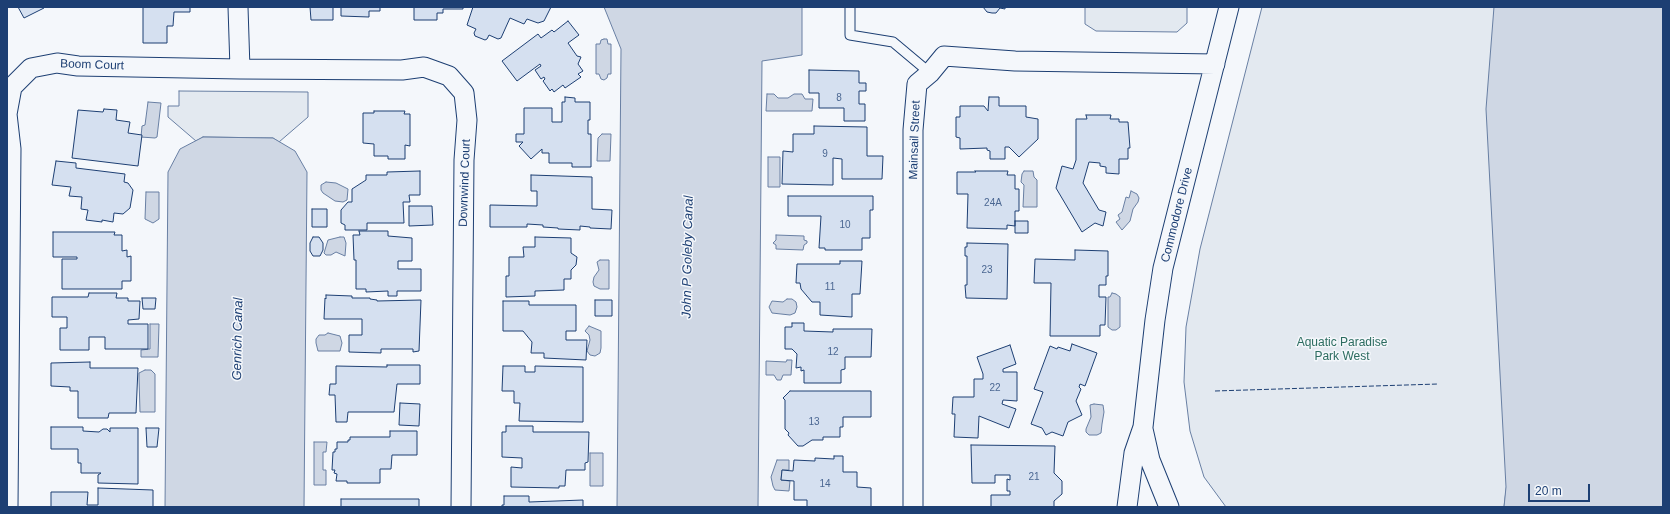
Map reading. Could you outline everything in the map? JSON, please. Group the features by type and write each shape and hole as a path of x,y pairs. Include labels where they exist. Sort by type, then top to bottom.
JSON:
{"street":[{"path":"238,7 240,69"},
{"name":"Commodore Drive","path":"1127,507 1134,454 1143,427 1155,320 1163,268 1230,7"},
{"name":"Mainsail Street","path":"913,507 913,130 917,84 930,73 944,56 1016,60 1215,64"},
{"name":"Boom Court","path":"8,507 11,149 7,114 12,87 30,68 57,63 78,66 240,69"},
{"name":"Downwind Court","path":"240,69 402,70 424,67 449,76 464,93 467,120 464,160 461,507"},
{"name":"Commodore Drive","path":"1143,427 1150,460 1169,507"}],"lane":[{"path":"850,7 850,35 893,42 930,73"}],"green space":[{"path":"1085,7 1187,7 1187,23 1177,32 1096,31 1085,24"},
{"name":"Aquatic Paradise Park West","path":"1262,7 1565,7 1504,507 1226,507 1204,477 1190,431 1184,382 1186,327 1200,249"},
{"path":"179,91 308,92 308,117 279,142 273,138 203,137 196,141 168,117 168,106 179,106"}],"water":[{"name":"John P Goleby Canal","path":"604,7 802,7 802,55 762,61 758,507 617,507 621,49"},
{"path":"1494,7 1663,7 1663,507 1504,507 1506,487 1486,109"},
{"path":"607,39 608,44 611,44 611,74 608,74 607,78 604,80 601,79 599,74 596,74 596,44 600,44 601,40"},
{"path":"767,94 774,94 778,98 788,98 794,94 802,94 805,99 813,99 812,111 766,111"},
{"path":"148,102 161,103 157,137 155,138 141,137 142,126 145,125"},
{"path":"602,134 611,134 610,161 597,161 598,138"},
{"name":"Genrich Canal","path":"203,137 273,138 295,151 307,172 304,507 165,507 168,172 180,149"},
{"path":"768,157 780,157 780,187 768,187"},
{"path":"1024,171 1033,171 1034,177 1037,180 1037,207 1023,207 1024,185 1021,182"},
{"path":"326,182 336,183 348,189 347,200 343,202 335,201 323,193 321,190 321,185"},
{"path":"1131,191 1137,194 1139,198 1133,209 1130,221 1122,230 1116,222 1120,219 1118,215 1122,212 1126,197 1129,198"},
{"path":"146,192 159,192 159,219 153,223 145,219"},
{"path":"776,235 804,236 804,240 807,241 807,243 804,245 803,250 776,249 776,245 773,243 776,240"},
{"path":"344,237 346,243 345,256 336,252 331,255 326,255 324,253 328,240"},
{"path":"600,260 609,260 609,289 600,289 594,286 594,277 599,270 597,262"},
{"path":"1112,293 1120,297 1120,327 1116,330 1112,330 1108,327 1108,297 1110,297"},
{"path":"787,299 792,299 796,302 797,307 795,313 790,315 772,313 769,307 772,301 783,302"},
{"path":"150,324 159,324 158,357 141,357 141,350 150,349"},
{"path":"589,326 601,331 600,353 595,356 590,355 587,351 590,340 589,335 585,331"},
{"path":"328,333 340,336 342,343 340,351 318,351 316,339 319,335 325,335"},
{"path":"787,360 792,360 791,375 783,375 781,380 777,380 774,375 766,375 766,361 786,362"},
{"path":"145,370 151,370 155,374 155,412 140,412 139,373"},
{"path":"1090,405 1103,405 1104,412 1101,433 1097,435 1089,435 1086,432 1086,429 1091,417"},
{"path":"314,442 327,442 326,452 323,452 323,470 326,470 326,485 314,485"},
{"path":"590,453 603,453 603,486 590,486"},
{"path":"777,460 789,460 789,470 782,470 781,480 790,481 789,491 775,490 773,486 771,477"}],"building":[{"path":"18,7 43,7 44,8 24,18"},
{"path":"143,7 190,7 190,12 174,12 173,26 167,26 167,43 143,43"},
{"path":"310,7 333,7 333,20 311,20"},
{"path":"341,7 380,7 380,11 369,11 369,17 341,16"},
{"path":"414,7 463,7 463,9 443,9 443,13 437,13 437,20 414,20"},
{"path":"473,7 551,7 544,21 538,23 527,19 524,24 510,18 501,38 498,39 489,35 485,40 475,36 474,33 476,29 467,25"},
{"path":"983,7 1005,7 1005,9 1000,8 996,13 992,13 987,12"},
{"path":"568,21 579,35 568,43 577,56 581,57 578,64 583,71 578,74 581,77 565,88 563,85 554,92 552,89 550,91 543,81 545,79 544,77 541,79 535,70 541,66 540,64 517,81 502,61 538,34 541,38 552,30 554,32"},
{"path":"809,70 859,71 859,83 866,83 866,91 859,91 859,104 865,104 865,121 844,121 844,108 819,108 819,93 809,93"},
{"path":"565,97 575,98 575,102 590,102 588,134 591,134 591,167 572,167 572,163 549,163 549,153 542,153 542,149 531,159 519,146 523,142 516,142 516,134 524,134 524,108 552,108 552,122 562,122 562,102 565,102"},
{"path":"989,97 999,97 999,106 1026,106 1026,117 1038,119 1038,139 1019,157 1009,147 1005,147 1005,159 990,159 990,151 987,150 987,148 960,149 960,138 956,137 956,117 960,117 960,106 984,106 988,111"},
{"path":"104,109 117,110 116,120 130,122 128,133 142,135 138,166 72,158 78,110 103,112"},
{"path":"374,111 405,111 404,114 410,114 410,146 405,145 405,159 388,159 388,156 374,156 374,144 363,143 363,113 374,113"},
{"path":"1086,115 1111,115 1110,119 1119,119 1119,122 1128,122 1130,148 1128,148 1128,159 1119,159 1119,174 1106,173 1106,167 1100,166 1100,163 1089,162 1083,183 1099,210 1106,212 1103,226 1095,223 1082,232 1056,188 1062,166 1073,169 1076,160 1076,119 1087,119"},
{"path":"814,126 867,127 867,156 883,156 882,179 842,179 842,159 833,158 833,185 782,184 783,151 793,152 793,134 814,134"},
{"path":"56,161 76,163 76,168 125,174 124,182 128,183 133,190 130,208 123,214 114,213 113,222 86,220 88,210 81,209 82,197 69,196 71,187 52,185"},
{"path":"420,171 420,195 409,195 410,202 403,202 404,223 367,223 367,230 345,230 345,225 341,223 341,210 348,202 352,202 352,189 366,180 366,175 387,175 387,172"},
{"path":"975,171 1008,171 1007,175 1015,175 1015,189 1019,189 1019,211 1015,211 1015,226 1007,225 1007,229 967,228 968,194 957,194 957,172 976,172"},
{"path":"531,175 592,177 592,209 612,210 611,229 580,226 580,230 558,229 543,227 543,225 527,224 527,227 490,227 490,205 537,206 537,191 531,191"},
{"path":"788,196 873,196 873,210 870,210 870,238 862,238 862,250 825,250 825,248 819,248 821,216 788,216"},
{"path":"409,206 432,206 433,225 409,226"},
{"path":"312,209 327,209 327,227 312,227"},
{"path":"1015,221 1028,221 1028,233 1015,233"},
{"path":"359,231 388,231 388,236 412,238 412,261 398,261 398,269 421,269 421,291 397,291 397,296 388,296 388,291 366,292 366,289 356,289 356,260 354,260 353,235 360,235"},
{"path":"53,232 115,232 114,235 122,235 122,251 127,250 127,257 131,256 131,281 122,281 122,289 62,289 62,259 77,259 77,257 53,257"},
{"path":"313,237 319,237 323,243 323,250 320,256 313,256 310,251 310,243"},
{"path":"535,237 571,238 571,253 577,257 576,265 571,270 571,279 564,279 564,290 535,291 535,296 506,297 506,276 509,276 509,257 524,257 523,247 535,247"},
{"path":"967,243 1008,244 1007,299 966,298 965,285 967,285 967,256 965,256 965,247 967,247"},
{"path":"1075,250 1108,251 1108,276 1106,276 1106,285 1099,285 1099,297 1106,297 1105,325 1100,325 1100,336 1050,336 1051,283 1034,283 1035,259 1075,260"},
{"path":"840,261 862,261 860,294 852,294 852,317 820,315 820,302 812,302 801,289 800,283 796,283 797,264 840,264"},
{"path":"89,293 117,293 116,298 128,298 128,301 140,301 139,319 128,320 128,324 148,324 148,349 105,349 105,337 89,337 89,350 60,350 60,328 67,328 67,317 52,317 52,297 88,297"},
{"path":"326,295 352,296 352,298 370,298 377,301 421,300 419,351 413,352 413,349 381,349 381,353 349,352 349,335 362,335 362,319 324,319"},
{"path":"142,298 156,298 155,309 143,309"},
{"path":"595,300 612,300 612,316 595,316"},
{"path":"503,301 529,301 529,305 576,305 576,331 566,331 566,340 587,340 586,360 544,358 544,353 531,353 532,342 523,331 503,331"},
{"path":"792,323 804,323 804,331 833,332 833,329 872,329 871,357 845,357 845,369 841,370 841,383 804,383 804,370 801,371 801,367 796,368 797,354 792,349 785,349 785,327 792,327"},
{"path":"1072,344 1097,353 1085,386 1080,384 1079,387 1081,389 1076,401 1082,415 1068,422 1063,436 1052,432 1046,435 1042,428 1031,424 1043,392 1034,389 1050,346 1057,349 1058,347 1070,351"},
{"path":"1010,345 1016,364 1003,369 1003,372 1017,372 1017,401 1003,400 1002,404 1016,409 1009,428 979,416 978,438 954,437 955,414 952,414 953,397 974,397 974,379 983,379 983,374 977,357"},
{"path":"90,362 90,368 138,368 136,413 109,413 108,418 78,418 78,391 70,391 70,387 51,386 51,363"},
{"path":"387,365 420,365 420,384 397,384 394,412 348,412 347,422 336,422 335,395 329,395 330,384 336,384 336,366 387,367"},
{"path":"503,366 525,366 525,372 535,372 535,366 583,367 583,422 519,421 520,403 514,403 514,391 502,391"},
{"path":"790,391 871,391 871,417 843,417 843,427 840,427 840,437 823,437 823,440 812,440 803,446 798,446 788,435 789,433 785,429 785,400 783,398"},
{"path":"400,403 420,404 419,426 399,425"},
{"path":"506,426 533,426 533,432 589,432 588,462 585,463 585,470 566,470 565,486 559,486 559,488 511,487 511,467 522,468 522,458 502,457 502,432 506,432"},
{"path":"51,427 83,427 83,431 99,432 103,429 107,429 110,432 110,428 138,428 138,484 98,483 98,475 101,473 81,473 81,463 78,463 78,449 51,449"},
{"path":"146,428 159,428 157,447 147,447"},
{"path":"390,431 417,431 417,455 392,455 391,469 380,469 380,483 347,483 347,481 336,481 337,474 334,473 335,470 332,470 333,452 337,449 337,442 348,442 350,437 390,437"},
{"path":"971,445 1055,446 1054,473 1062,481 1062,494 1054,501 1054,507 991,507 991,495 1010,495 1010,491 1007,491 1007,479 1010,480 1010,475 995,475 995,483 972,483"},
{"path":"834,456 843,456 843,472 857,472 857,487 871,488 871,507 807,507 807,500 794,500 794,481 781,480 782,470 793,471 794,460 815,461 815,458 834,459"},
{"path":"98,488 153,490 153,507 51,507 51,492 88,492 87,505 98,505"},
{"path":"504,496 529,496 529,502 583,500 583,507 502,507 502,505 504,505"},
{"path":"341,499 419,499 419,507 341,507"}],"fence":[{"path":"1215,391 1438,384"}]}
